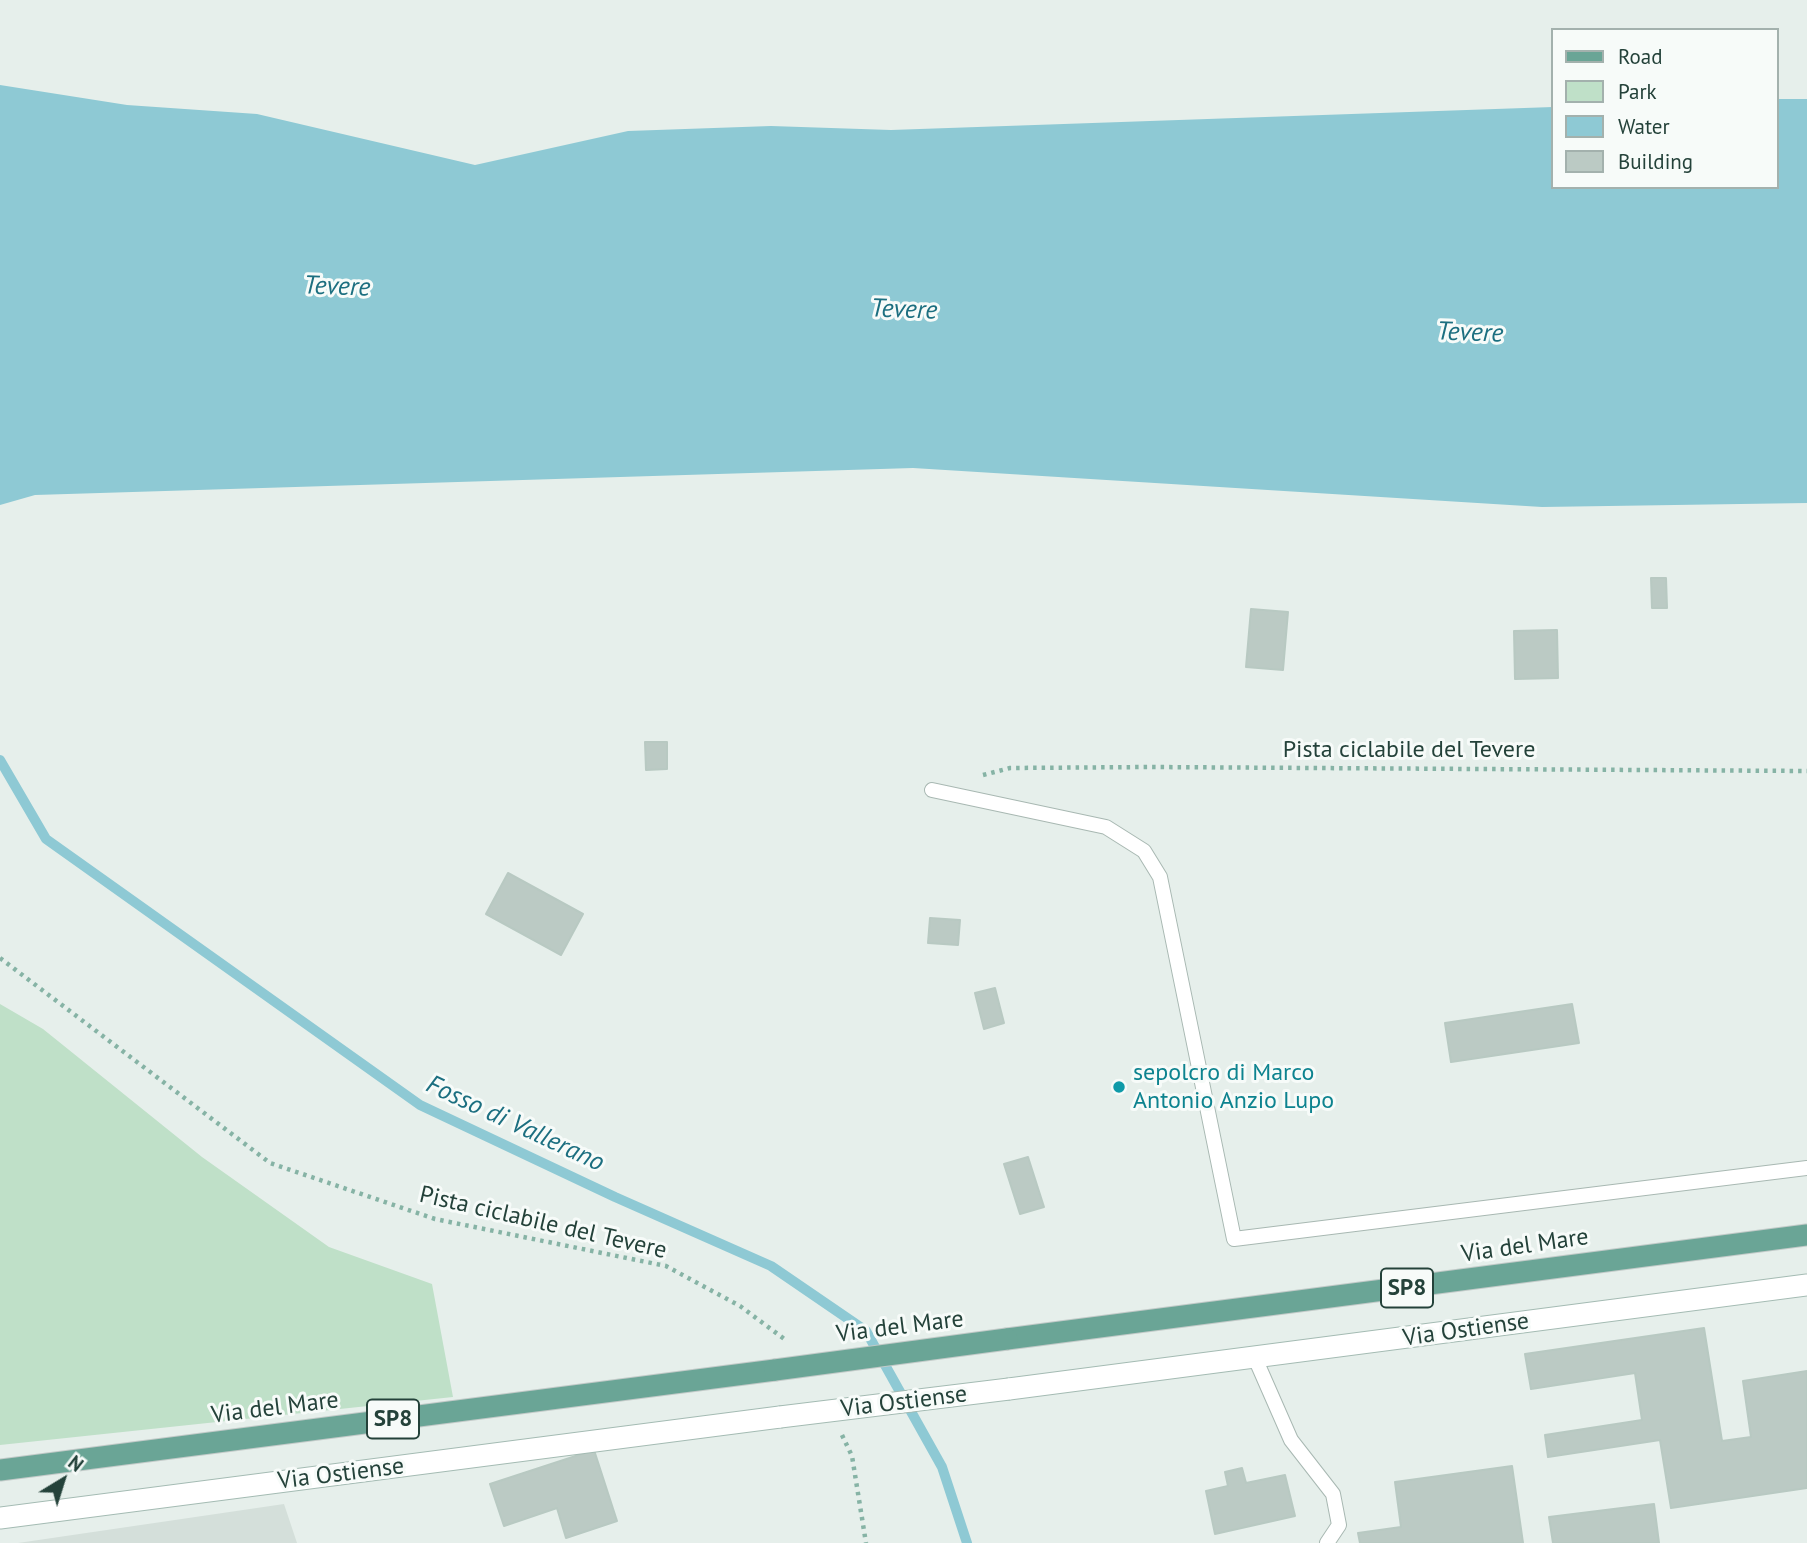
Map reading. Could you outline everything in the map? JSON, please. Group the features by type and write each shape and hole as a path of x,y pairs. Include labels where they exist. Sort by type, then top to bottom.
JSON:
{"main road":[{"name":"Via del Mare","path":"4,1468 1807,1235"},
{"name":"Via Ostiense","path":"0,1518 1807,1285"}],"lane":[{"path":"932,790 1106,827 1144,851 1160,877 1234,1239 1807,1168"},
{"path":"1255,1358 1291,1440 1333,1494 1339,1525 1327,1543"}],"path":[{"name":"Pista ciclabile del Tevere","path":"1010,768 1402,766 1807,772"},
{"name":"Pista ciclabile del Tevere","path":"0,958 270,1163 435,1219 666,1266 740,1306 797,1348"},
{"path":"840,1432 852,1455 866,1543"}],"shaded area":[{"path":"284,1504 297,1543 18,1543"}],"green space":[{"path":"0,1004 43,1029 202,1157 329,1247 432,1284 453,1397 0,1445"}],"water":[{"name":"Tevere","path":"0,85 127,105 257,114 475,165 628,131 771,126 891,130 1552,107 1552,189 1779,189 1779,99 1807,99 1807,503 1542,507 913,468 35,495 0,505"}],"building":[{"path":"1651,578 1666,578 1667,608 1652,608"},
{"path":"1251,609 1288,612 1283,670 1246,667"},
{"path":"1557,630 1558,678 1515,679 1514,631"},
{"path":"645,742 667,742 667,769 646,770"},
{"path":"508,873 583,914 561,955 486,914"},
{"path":"930,918 960,920 958,945 928,943"},
{"path":"995,988 1004,1023 984,1029 975,993"},
{"path":"1572,1004 1579,1043 1451,1062 1445,1023"},
{"path":"1028,1157 1044,1207 1020,1214 1004,1164"},
{"path":"1704,1328 1722,1441 1751,1437 1743,1381 1807,1371 1807,1488 1671,1508 1660,1440 1548,1457 1545,1435 1642,1420 1635,1373 1531,1389 1525,1354"},
{"path":"594,1450 617,1521 566,1538 557,1508 504,1526 490,1484"},
{"path":"1512,1466 1523,1543 1360,1543 1358,1533 1401,1527 1395,1482"},
{"path":"1242,1468 1246,1483 1285,1475 1295,1516 1215,1534 1206,1491 1228,1486 1225,1472"},
{"path":"1654,1504 1659,1543 1553,1543 1549,1517"}],"waterway":[{"name":"Fosso di Vallerano","path":"0,760 46,839 420,1105 615,1197 771,1266 866,1331 942,1467 967,1543"}],"place":[{"name":"sepolcro di Marco Antonio Anzio Lupo","path":"1119,1087"}]}
